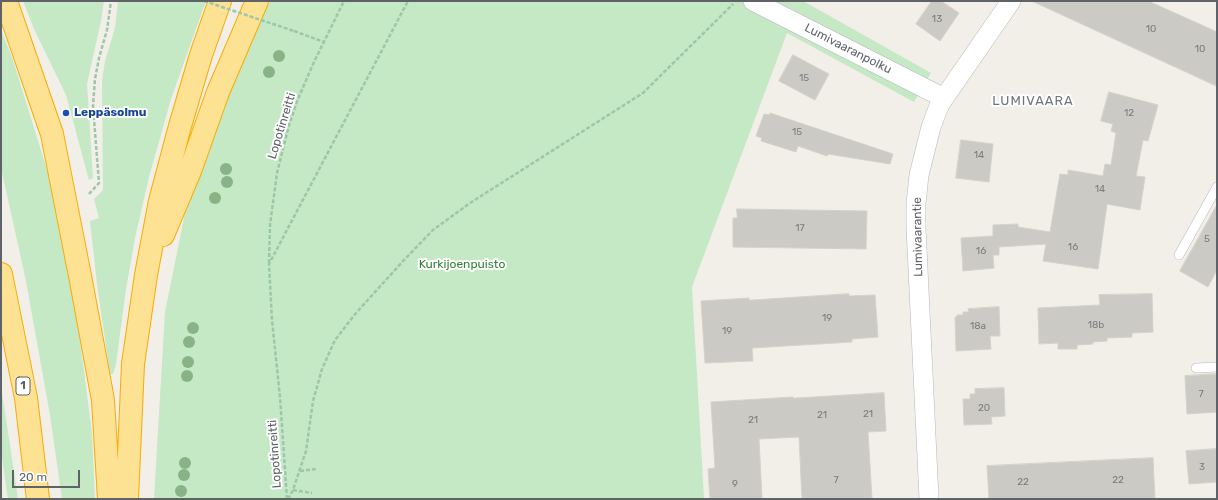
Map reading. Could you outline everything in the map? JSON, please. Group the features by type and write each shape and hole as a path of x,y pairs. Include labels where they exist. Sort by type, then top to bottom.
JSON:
{"highway":[{"path":"6,1 52,134 103,400 109,499"},
{"path":"127,499 134,364 146,275 160,201 199,62 220,1"},
{"path":"146,275 190,171 218,92 257,1"},
{"name":"1","path":"1,274 26,398 38,499"}],"street":[{"name":"Lumivaaranpolku","path":"753,1 944,98"},
{"name":"Lumivaarantie","path":"929,499 916,227 916,203 919,175 931,127 944,98 1011,1"}],"lane":[{"path":"1179,255 1217,187"},
{"path":"1196,368 1217,367"}],"path":[{"path":"89,194 99,184 93,106 94,86 99,58 107,30 111,1"},
{"path":"204,1 294,30 324,42"},
{"name":"Lopotinreitti","path":"288,499 272,320 269,264 270,225 277,173 298,99 344,1"},
{"path":"269,264 408,1"},
{"path":"288,499 294,490 306,451 313,401 322,368 335,340 356,313 433,230 470,203 643,93 736,1"},
{"path":"300,471 317,469"},
{"path":"294,490 312,493"}],"green space":[{"path":"23,1 104,1 87,84 93,178 89,180 66,95 34,29"},
{"path":"118,1 206,1 171,99 149,177 135,238 126,289 116,364 113,374 110,374 97,284 90,221 99,218 94,199 103,190 102,81 105,61 115,28"},
{"name":"Kurkijoenpuisto","path":"265,1 803,1 931,73 914,102 787,33 692,287 704,499 154,499 165,312 185,213 227,88"},
{"path":"1,30 13,60 56,199 77,316 92,434 95,499 62,499 50,415 26,281 1,168"},
{"path":"1,386 18,499 8,499 1,451"}],"building":[{"path":"932,1 941,1 959,13 940,41 916,24"},
{"path":"1032,1 1148,1 1217,32 1217,86"},
{"path":"793,55 829,74 815,100 779,81"},
{"path":"1109,92 1158,105 1148,141 1143,140 1136,176 1145,177 1140,210 1107,204 1098,269 1043,261 1046,244 999,247 999,255 993,255 994,268 963,271 961,238 993,236 993,225 1018,224 1018,227 1050,232 1060,174 1068,175 1068,170 1103,176 1105,164 1111,165 1116,133 1111,131 1113,124 1101,121"},
{"path":"770,113 893,154 890,164 828,154 827,156 798,146 796,152 761,141 762,138 756,136 764,114 770,115"},
{"path":"961,140 993,144 989,182 956,178"},
{"path":"1217,205 1217,270 1208,287 1180,271"},
{"path":"737,209 867,211 866,249 733,247 733,218 737,218"},
{"path":"849,294 849,296 875,295 878,337 852,339 852,342 752,348 753,361 705,363 701,301 749,298 749,300"},
{"path":"1152,294 1153,332 1132,333 1132,337 1107,338 1107,341 1077,345 1077,349 1058,349 1058,343 1039,344 1038,308 1100,305 1099,295"},
{"path":"999,307 1000,336 990,336 991,349 956,351 955,317 957,317 957,315 963,315 963,312 969,312 968,309"},
{"path":"1217,374 1217,412 1187,414 1185,376"},
{"path":"1004,388 1005,416 991,417 992,424 964,425 963,399 970,399 970,394 975,394 975,389"},
{"path":"884,393 886,431 868,432 872,499 802,499 799,437 759,439 762,499 710,499 708,469 715,468 711,402"},
{"path":"1217,449 1217,482 1189,484 1186,451"},
{"path":"1153,458 1155,499 989,499 987,466"}],"place":[{"name":"Leppäsolmu","path":"66,113"}],"district":[{"name":"LUMIVAARA","path":"1033,101"}]}
